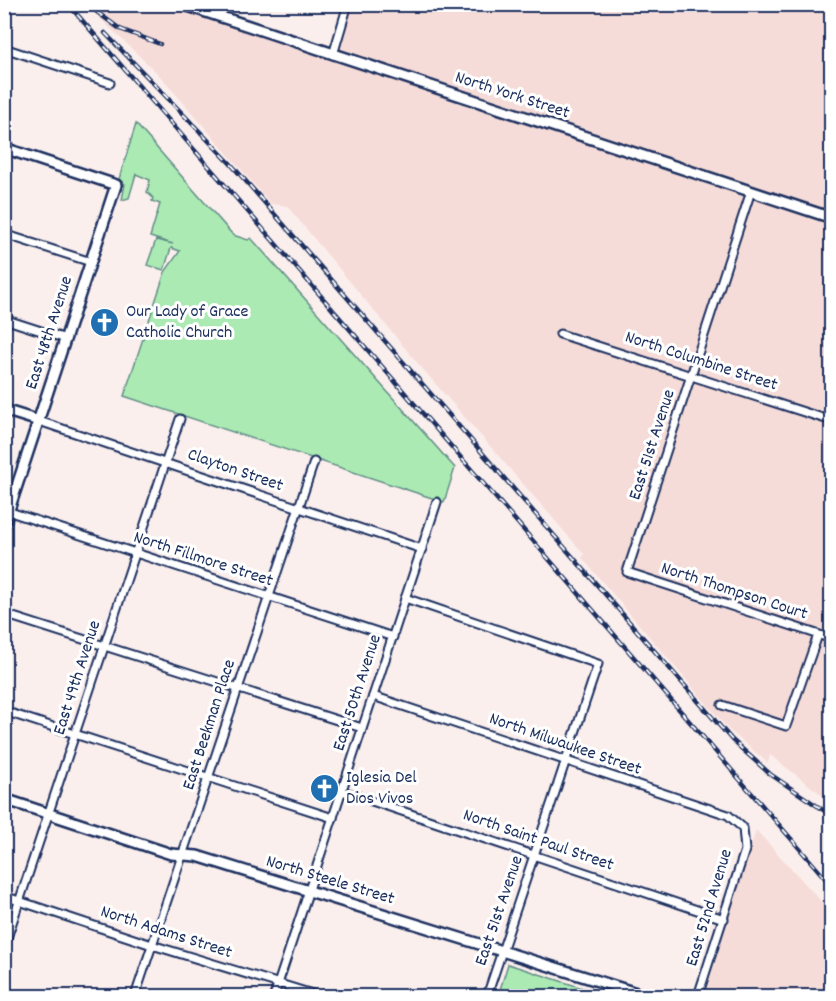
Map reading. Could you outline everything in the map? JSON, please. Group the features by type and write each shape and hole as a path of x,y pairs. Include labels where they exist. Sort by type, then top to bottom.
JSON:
{"street":[{"name":"North York Street","path":"182,4 831,218"},
{"path":"333,55 348,4"},
{"path":"4,48 110,83"},
{"name":"East 48th Avenue","path":"4,148 116,185 4,525"},
{"name":"East 51st Avenue","path":"627,572 751,191"},
{"path":"4,234 91,262"},
{"path":"4,319 66,339"},
{"name":"North Columbine Street","path":"560,334 831,421"},
{"path":"4,410 39,421"},
{"name":"East 49th Avenue","path":"4,947 180,419"},
{"name":"Clayton Street","path":"39,421 422,549"},
{"name":"East Beekman Place","path":"135,996 314,462"},
{"name":"East 50th Avenue","path":"274,996 437,502"},
{"name":"North Fillmore Street","path":"7,511 393,638"},
{"name":"North Thompson Court","path":"627,572 831,639"},
{"name":"East 51st Avenue","path":"405,598 598,664 487,996"},
{"path":"4,614 363,728"},
{"path":"722,705 786,726 818,635"},
{"name":"North Milwaukee Street","path":"373,696 728,815 743,828"},
{"path":"4,711 333,818"},
{"name":"North Saint Paul Street","path":"342,791 724,919"},
{"name":"North Steele Street","path":"4,799 171,854 197,856 646,996"},
{"name":"East 52nd Avenue","path":"699,996 745,850 743,828"},
{"name":"North Adams Street","path":"4,896 318,996"}],"shaded area":[{"path":"86,5 198,5 338,50 353,5 831,5 831,802 770,755 768,763 728,729 582,558 584,554 419,365 287,206 271,204 160,76"},
{"path":"756,830 831,912 831,996 704,996"}],"green space":[{"path":"136,124 233,235 248,240 251,238 455,468 444,502 124,396 165,272 180,251 171,248 164,270 147,265 156,240 173,244 150,237 160,204 152,201 153,198 147,192 150,180 136,174 129,198 122,200 125,184 119,179"},
{"path":"508,964 607,996 498,996"}],"railway":[{"path":"68,4 832,886"},
{"path":"86,4 120,29 160,44"},
{"path":"105,33 230,163 732,740 770,774 832,816"}],"place":[{"name":"Our Lady of Grace Catholic Church","path":"105,322"},
{"name":"Iglesia Del Dios Vivos","path":"325,788"}]}
